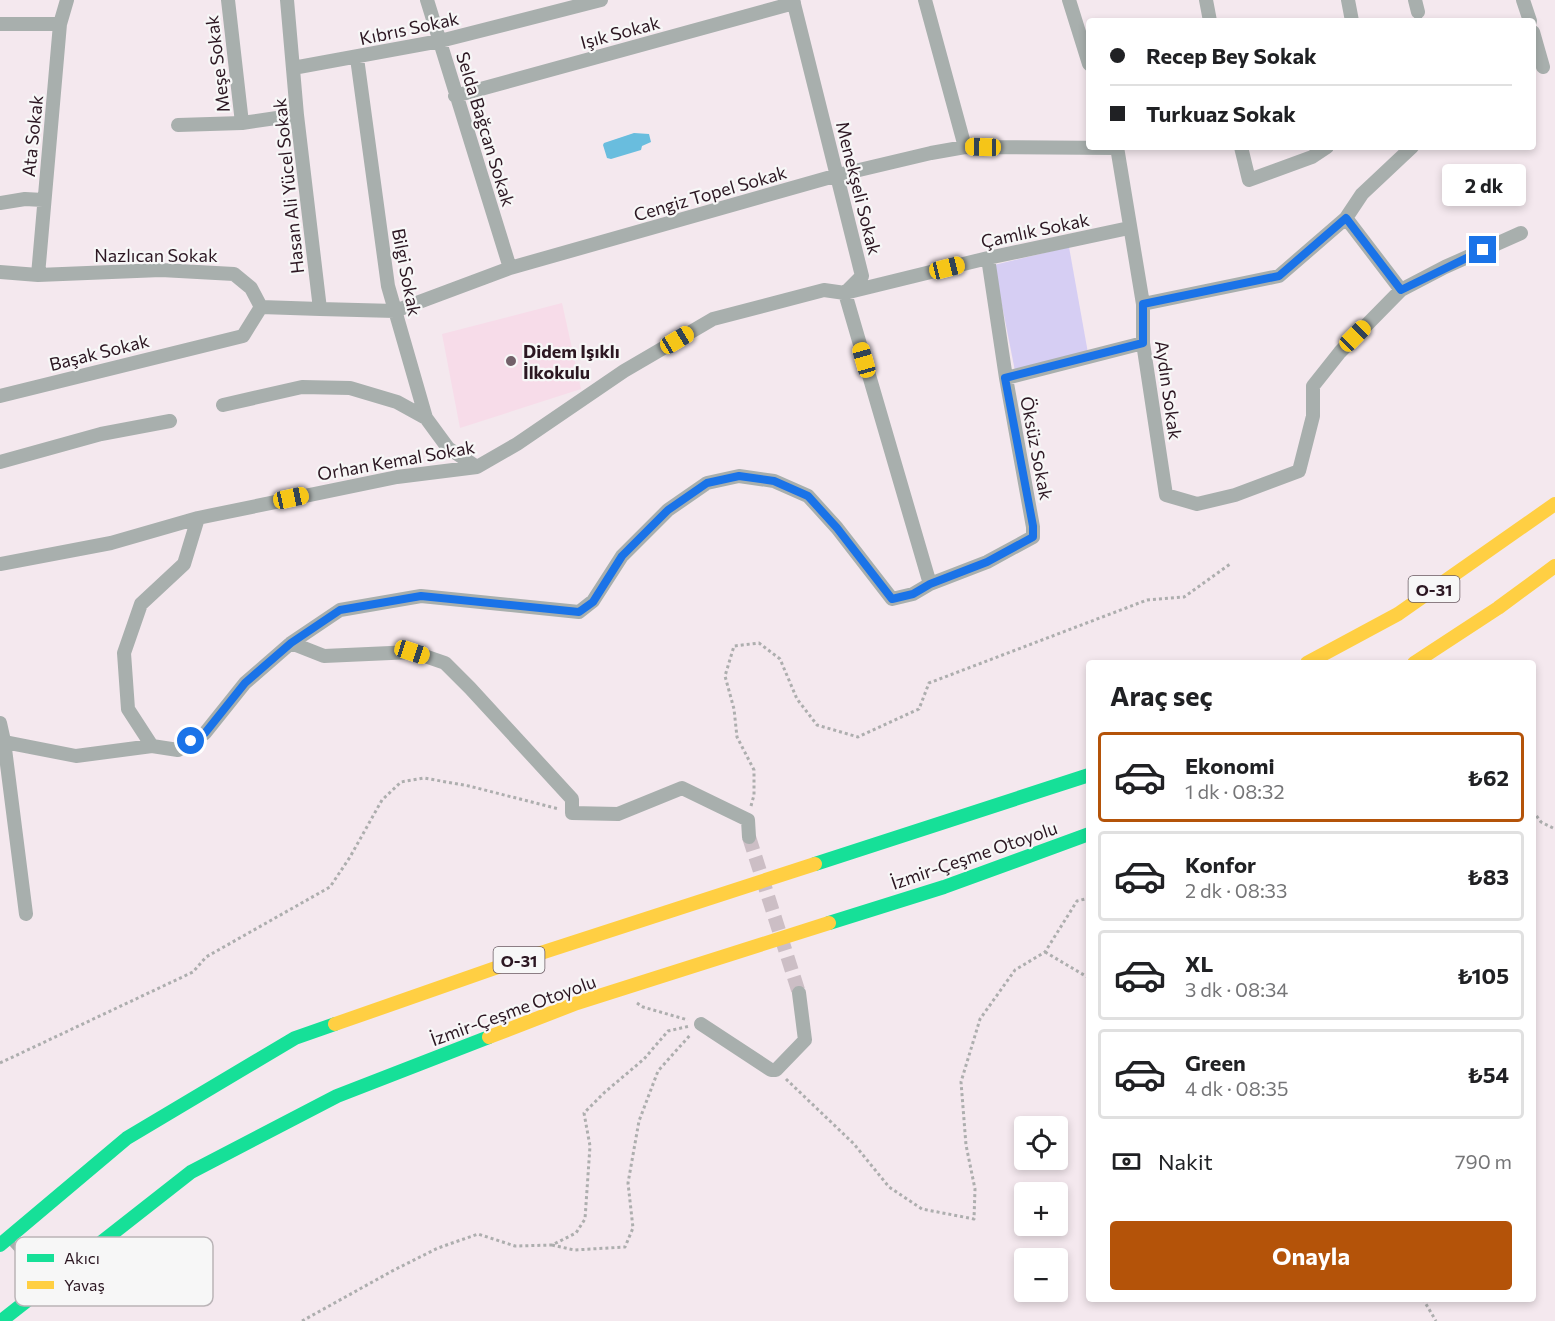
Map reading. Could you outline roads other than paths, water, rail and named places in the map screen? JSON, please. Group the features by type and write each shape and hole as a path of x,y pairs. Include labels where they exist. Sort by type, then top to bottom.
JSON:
{"highway":[{"name":"O-31","path":"1313,660 1398,614 1555,504"},
{"name":"O-31","path":"1419,660 1498,608 1555,566"},
{"name":"O-31","path":"4,1242 127,1138 295,1038 501,966 1086,776"},
{"name":"İzmir-Çeşme Otoyolu","path":"108,1237 191,1172 337,1096 577,1003 944,886 1086,835"},
{"name":"İzmir-Çeşme Otoyolu","path":"1,1321 20,1306"}],"street":[{"name":"Ata Sokak","path":"38,276 60,24 67,0"},
{"name":"Meşe Sokak","path":"228,0 242,123"},
{"name":"Hasan Ali Yücel Sokak","path":"287,0 297,115 320,309"},
{"name":"Selda Bağcan Sokak","path":"427,0 510,268"},
{"path":"925,0 965,147"},
{"path":"1069,0 1086,54"},
{"path":"1206,0 1209,18"},
{"path":"1348,0 1351,18"},
{"path":"1523,0 1529,18"},
{"name":"Kıbrıs Sokak","path":"293,68 441,41 594,1"},
{"name":"Işık Sokak","path":"455,96 794,2"},
{"name":"Menekşeli Sokak","path":"794,2 862,276 844,293"},
{"path":"0,24 60,24"},
{"path":"1536,42 1543,67"},
{"name":"Bilgi Sokak","path":"357,57 388,286 426,418 448,448 477,468"},
{"name":"Meşe Sokak","path":"178,125 242,123 297,115"},
{"name":"Cengiz Topel Sokak","path":"320,309 395,311 510,268 838,175 965,147 1086,148"},
{"name":"Aydın Sokak","path":"1117,150 1143,304 1143,343 1166,495 1197,504 1234,495 1299,471 1313,416 1313,386 1340,352 1401,290"},
{"path":"1242,150 1249,180 1312,157 1322,150"},
{"path":"1143,304 1279,276 1346,218 1362,194 1409,150"},
{"path":"0,203 25,199 43,200"},
{"path":"1346,218 1401,290 1445,267 1521,233"},
{"name":"Çamlık Sokak","path":"844,293 988,258 1129,228"},
{"name":"Öksüz Sokak","path":"930,584 987,562 1033,537 1033,526 1005,378 988,258"},
{"name":"Nazlıcan Sokak","path":"0,272 38,276 161,270 234,274 251,288 261,307"},
{"name":"Orhan Kemal Sokak","path":"0,564 111,543 198,518 398,477 477,468 624,372 713,319 824,290 844,293"},
{"path":"2,741 76,756 152,746 178,750 205,733 245,683 291,643 340,610 421,596 579,612 593,602 622,556 668,510 707,483 739,476 774,481 808,496 837,528 892,599 913,594 930,584 844,293"},
{"path":"261,307 320,309"},
{"name":"Başak Sokak","path":"0,396 243,336 261,307"},
{"path":"1005,378 1143,343"},
{"path":"223,405 302,387 350,388 397,402 426,418"},
{"path":"0,462 101,434 170,422"},
{"path":"152,746 128,709 124,653 141,604 184,564 198,518"},
{"path":"291,643 324,656 412,652 445,663 572,799 572,813 618,814 682,788 748,820 749,837"},
{"path":"0,723 26,914"},
{"path":"701,1024 771,1070 776,1070 805,1040 799,993"}],"water":[{"path":"634,133 649,134 651,142 642,146 641,150 611,159 607,158 604,143"}],"tunnel":[{"path":"749,837 799,993"}],"place":[{"name":"Didem Işıklı İlkokulu","path":"511,361"}]}
